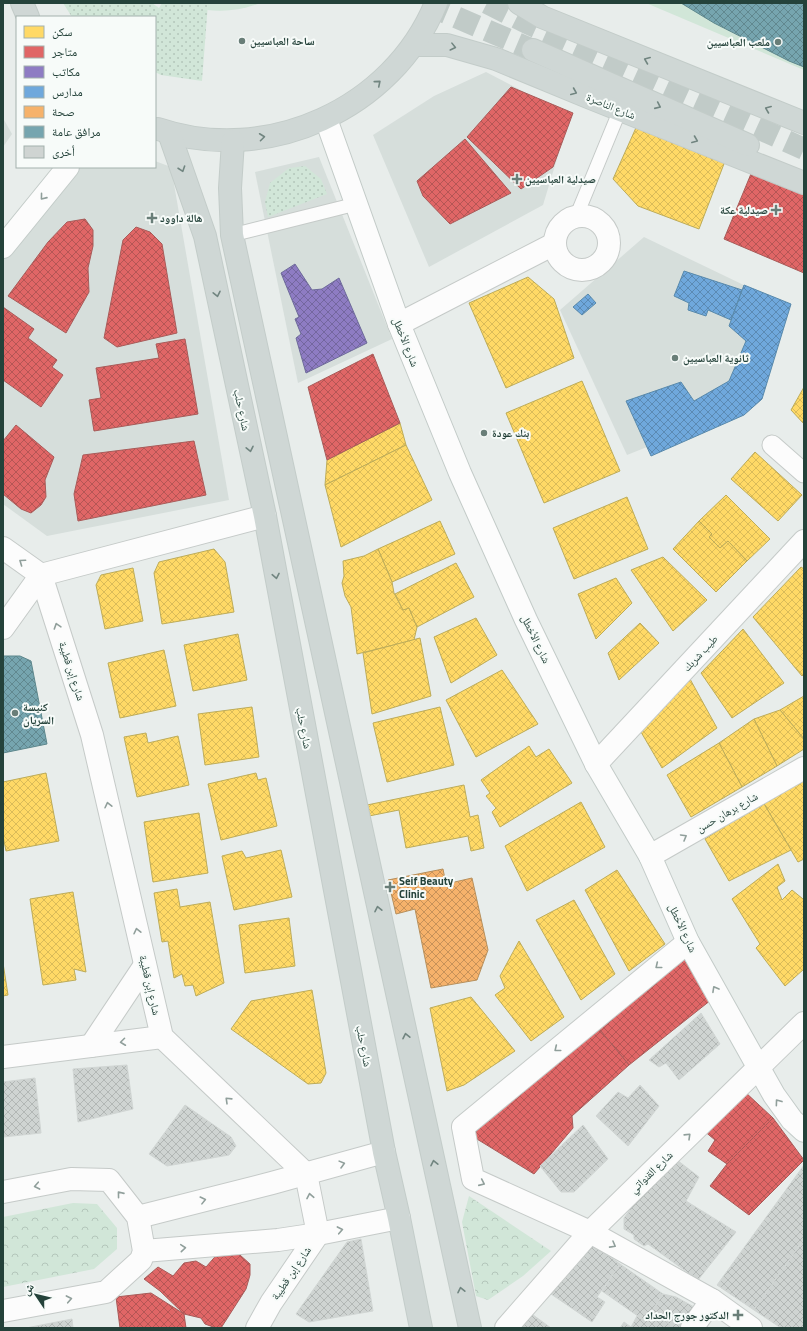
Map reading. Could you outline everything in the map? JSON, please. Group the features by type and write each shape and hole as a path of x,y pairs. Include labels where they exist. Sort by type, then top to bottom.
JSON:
{"main road":[{"path":"22,3 28,16"},
{"path":"162,130 201,139 233,141 281,135 326,119 359,99 389,74 414,45 432,14 436,3"},
{"path":"520,3 542,17 804,123"},
{"name":"شارع الناصرة","path":"414,45 447,45 496,59 804,183"},
{"path":"533,50 804,169"},
{"name":"شارع حلب","path":"162,130 205,236 265,516 384,1152 421,1328"},
{"path":"233,141 230,188 232,235 470,1328"}],"street":[{"name":"شارع الأخطل","path":"326,119 398,324 463,480 526,620 596,764 650,856 688,942 758,1069 792,1120 804,1131"},
{"path":"3,247 67,168"},
{"path":"585,216 594,219 602,225 607,233 607,252 603,260 596,267 582,270 572,269 564,265 556,253 554,244 556,235 567,220 576,217 585,216"},
{"path":"398,324 554,244"},
{"path":"772,445 804,473"},
{"path":"3,628 41,575 265,516"},
{"name":"طيب شربك","path":"596,764 804,541"},
{"path":"3,548 41,575"},
{"name":"شارع إبن قطيبة","path":"41,575 92,735 162,1037"},
{"name":"شارع برهان حسن","path":"650,856 804,768"},
{"path":"688,942 463,1127 473,1179 590,1232 712,1300 751,1328"},
{"path":"91,1046 145,965"},
{"name":"شارع القنواتي","path":"506,1328 590,1232 804,1023"},
{"path":"3,1057 162,1037 306,1174"},
{"path":"138,1217 306,1174 384,1152"},
{"name":"شارع إبن قطيبة","path":"257,1328 271,1303 318,1234 306,1174"},
{"path":"3,1192 71,1179 109,1180 138,1217 144,1251 141,1260 106,1292 3,1311"},
{"path":"144,1251 262,1241 318,1234 399,1218"},
{"path":"692,1328 712,1300"}],"lane":[{"path":"576,217 620,110"},
{"path":"232,235 356,204"}],"shaded area":[{"path":"486,72 570,116 543,205 429,267 373,135 434,96"},
{"path":"3,118 12,134 3,147"},
{"path":"319,157 392,339 298,383 255,172"},
{"path":"156,161 171,167 229,500 47,536 3,504 3,258 69,168 156,168"},
{"name":"ثانوية العباسيين","path":"644,237 785,305 752,405 627,455 560,310"}],"green space":[{"path":"63,3 152,3 159,8 162,3 208,3 202,81 161,75 156,72 156,16 71,16"},
{"path":"208,3 260,3 241,9 220,11 207,10"},
{"name":"ملعب العباسيين","path":"646,3 804,3 804,70"},
{"path":"305,166 321,179 327,194 268,217 265,202 270,183 289,168"},
{"path":"469,1196 551,1251 523,1276 488,1300 476,1296 462,1222"},
{"path":"73,1203 97,1204 117,1228 117,1249 94,1269 3,1287 3,1217"}],"building: سكن":[{"path":"639,121 727,156 699,229 638,206 613,179"},
{"path":"528,277 554,299 574,358 506,388 469,303"},
{"path":"582,381 620,471 544,503 506,413"},
{"path":"804,387 804,424 791,410"},
{"path":"400,423 406,445 325,485 327,460"},
{"path":"406,445 432,500 341,547 325,485"},
{"path":"755,452 802,495 778,521 731,479"},
{"path":"726,495 770,539 747,561 728,541 720,548 709,537 712,534 699,521"},
{"path":"627,497 648,549 574,579 553,528"},
{"path":"440,521 455,554 392,582 378,549"},
{"path":"699,521 712,534 709,537 720,548 728,541 747,561 716,592 673,549"},
{"path":"214,549 225,562 234,612 162,624 154,573 159,562"},
{"path":"378,549 392,582 394,593 403,610 409,608 417,627 414,640 357,654 351,607 345,596 342,583 344,576 343,561 364,556"},
{"path":"663,557 707,600 673,631 631,570"},
{"path":"456,563 474,597 417,627 409,608 403,610 395,594"},
{"path":"801,567 804,569 804,674 802,676 753,617"},
{"path":"133,568 143,621 105,629 96,585 101,575"},
{"path":"616,578 632,603 596,639 578,594"},
{"path":"476,618 497,655 451,683 434,637"},
{"path":"640,623 659,643 619,680 608,653"},
{"path":"743,629 784,683 732,718 701,673"},
{"path":"238,634 247,680 193,691 184,645"},
{"path":"420,638 431,696 372,714 363,653"},
{"path":"164,650 176,706 120,718 108,663"},
{"path":"502,670 538,724 476,757 446,700"},
{"path":"690,679 717,728 662,768 641,732"},
{"path":"804,696 804,739 780,710"},
{"path":"252,707 259,757 205,765 198,714"},
{"path":"440,707 454,765 387,782 373,723"},
{"path":"780,710 804,739 804,749 777,766 754,719"},
{"path":"754,719 777,766 742,787 719,743"},
{"path":"146,733 148,743 178,736 189,785 137,797 124,737"},
{"path":"719,743 742,787 691,817 667,775"},
{"path":"529,746 536,757 549,749 572,783 500,827 492,812 496,808 486,796 490,793 481,780"},
{"path":"46,773 59,841 6,851 3,836 3,782"},
{"path":"256,773 258,780 266,778 277,826 221,840 208,784"},
{"path":"804,778 804,859 798,862 763,802"},
{"path":"464,785 470,817 478,815 484,848 471,851 468,836 406,848 399,810 369,816 367,805"},
{"path":"581,802 605,847 527,891 505,846"},
{"path":"763,802 791,850 729,881 705,839"},
{"path":"199,813 208,873 153,882 144,822"},
{"path":"281,850 292,897 234,910 222,856 242,851 246,858"},
{"path":"778,864 785,881 777,887 782,900 792,890 803,899 804,898 804,969 785,986 756,948 760,944 732,899"},
{"path":"617,870 665,944 629,971 585,890"},
{"path":"177,889 180,907 210,902 224,983 196,996 193,985 185,986 182,974 174,978 168,941 162,942 154,893"},
{"path":"73,892 86,972 74,969 76,980 43,985 30,899"},
{"path":"574,900 615,974 581,1000 536,920"},
{"path":"289,918 295,966 245,973 239,925"},
{"path":"519,941 564,1017 531,1041 495,995 505,988 500,976"},
{"path":"3,963 8,995 3,996"},
{"path":"312,990 326,1073 321,1083 308,1084 231,1029 251,1001"},
{"path":"471,997 515,1051 464,1085 447,1091 430,1008"}],"building: متاجر":[{"path":"511,87 573,113 553,167 521,189 467,137"},
{"path":"465,139 511,193 450,224 423,196 417,181"},
{"path":"753,169 804,190 804,273 724,239"},
{"path":"85,219 93,230 93,246 88,268 89,292 66,333 8,296 48,242 67,222"},
{"path":"136,227 150,232 162,244 177,333 117,347 104,338 123,240"},
{"path":"3,307 34,329 28,338 57,360 52,367 63,375 41,407 3,380"},
{"path":"185,339 198,414 94,431 89,400 101,398 96,368 159,358 156,344"},
{"path":"373,354 400,423 327,460 308,387"},
{"path":"16,425 54,457 45,480 46,497 41,505 31,513 21,509 3,494 3,441"},
{"path":"194,441 206,495 78,521 74,494 83,455"},
{"path":"683,954 716,996 629,1065 595,1024"},
{"path":"595,1024 629,1065 572,1116 573,1128 534,1174 472,1136 472,1126"},
{"path":"744,1091 773,1118 727,1164 708,1151 715,1140 703,1130"},
{"path":"773,1118 804,1160 749,1215 710,1186 727,1164"},
{"path":"230,1250 240,1255 250,1264 250,1275 246,1289 221,1328 216,1328 205,1324 201,1318 184,1314 160,1291 144,1279 158,1267 173,1276 184,1263 196,1261 206,1267 220,1251"},
{"path":"151,1293 184,1314 186,1328 120,1328 116,1297"}],"building: مكاتب":[{"path":"295,264 312,290 322,289 339,278 367,343 306,373 296,338 301,334 295,319 299,317 281,273"}],"building: مدارس":[{"path":"684,271 742,290 731,320 708,310 706,316 688,310 689,303 674,296"},
{"path":"744,285 791,304 762,399 744,415 651,456 626,401 681,382 694,401 729,381 746,341 729,326"},
{"path":"588,294 596,303 582,315 573,307"}],"building: صحة":[{"path":"443,869 446,884 472,878 488,950 477,980 431,988 415,909 396,914 388,880"}],"building: مرافق عامة":[{"name":"ملعب العباسيين","path":"681,3 804,3 804,67 714,23"},
{"path":"3,656 20,656 31,661 47,744 3,753"}],"building: أخرى":[{"path":"701,1013 720,1044 679,1080 666,1063 659,1067 649,1060"},
{"path":"127,1065 133,1109 78,1122 73,1069"},
{"path":"35,1078 41,1133 3,1137 3,1082"},
{"path":"640,1085 659,1106 628,1146 596,1116 618,1092 628,1098"},
{"path":"185,1105 231,1137 236,1146 229,1155 167,1166 149,1154"},
{"path":"583,1125 608,1159 574,1192 561,1192 540,1166"},
{"path":"677,1160 699,1177 686,1201 736,1232 698,1280 648,1244 644,1246 634,1239 634,1235 624,1229 624,1218 630,1210 628,1207"},
{"path":"804,1165 804,1239 754,1310 717,1285"},
{"path":"361,1239 373,1311 309,1322 296,1314 347,1242"},
{"path":"804,1239 804,1328 781,1328 754,1310"},
{"path":"587,1241 620,1264 597,1297 605,1302 592,1322 551,1294"},
{"path":"620,1264 663,1294 645,1321 602,1291"},
{"path":"663,1294 676,1297 694,1307 680,1328 672,1328 654,1308"},
{"path":"654,1308 672,1328 620,1328 624,1322 631,1327 637,1316 645,1321"},
{"path":"529,1312 551,1328 514,1328"},
{"path":"72,1319 73,1328 26,1328"}],"tunnel":[{"path":"427,3 444,12 533,50"},
{"path":"487,3 527,23 804,149"}],"place":[{"name":"ساحة العباسيين","path":"242,41"},
{"name":"ملعب العباسيين","path":"778,42"},
{"name":"صيدلية العباسيين","path":"517,179"},
{"name":"صيدلية عكة","path":"776,210"},
{"name":"هالة داوود","path":"152,218"},
{"name":"ثانوية العباسيين","path":"675,358"},
{"name":"بنك عودة","path":"484,433"},
{"name":"كنيسة السريان","path":"15,713"},
{"name":"Seif Beauty Clinic","path":"390,887"},
{"name":"الدكتور جورج الحداد","path":"738,1315"}]}
